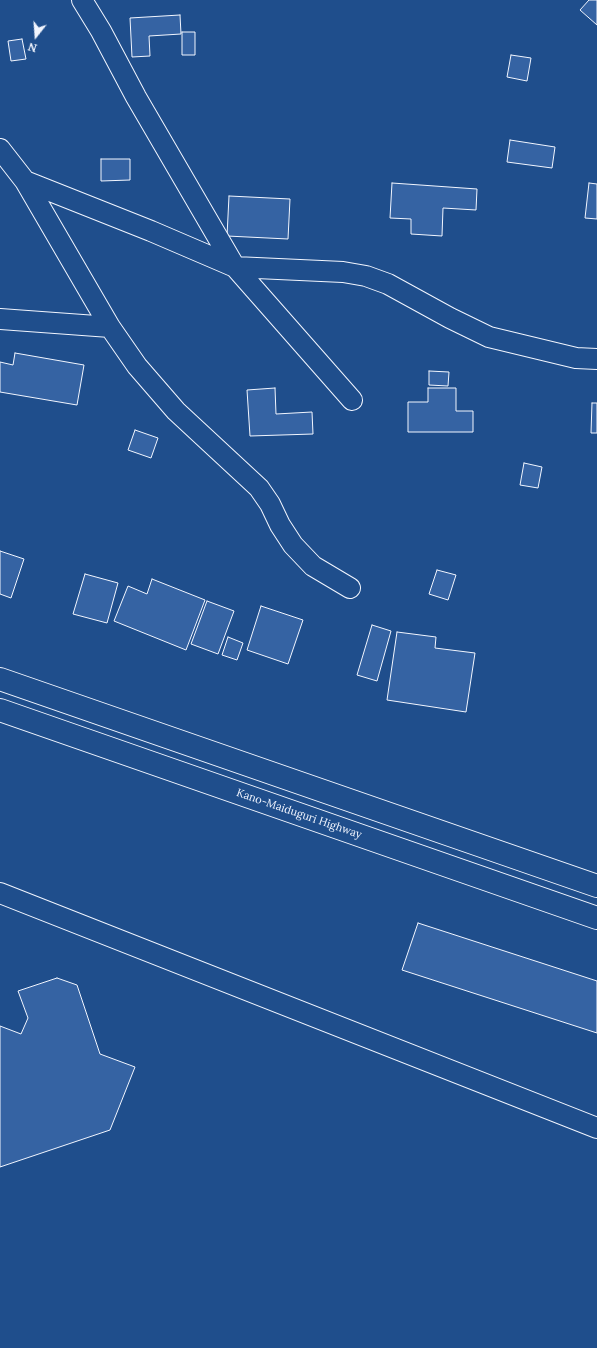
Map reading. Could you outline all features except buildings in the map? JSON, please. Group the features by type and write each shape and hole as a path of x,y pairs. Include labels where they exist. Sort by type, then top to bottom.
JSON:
{"highway":[{"path":"0,679 597,886"},
{"name":"Kano-Maiduguri Highway","path":"0,710 597,918"}],"street":[{"path":"82,0 101,31 136,97 235,267 352,400"},
{"path":"0,149 25,181 110,327 137,366 176,410 259,488 270,504 280,525 293,545 313,566 350,588"},
{"path":"25,181 151,231 235,267 343,272 366,276 388,284 450,318 489,337 576,358 597,359"},
{"path":"0,319 110,327"},
{"path":"0,893 597,1128"}]}
